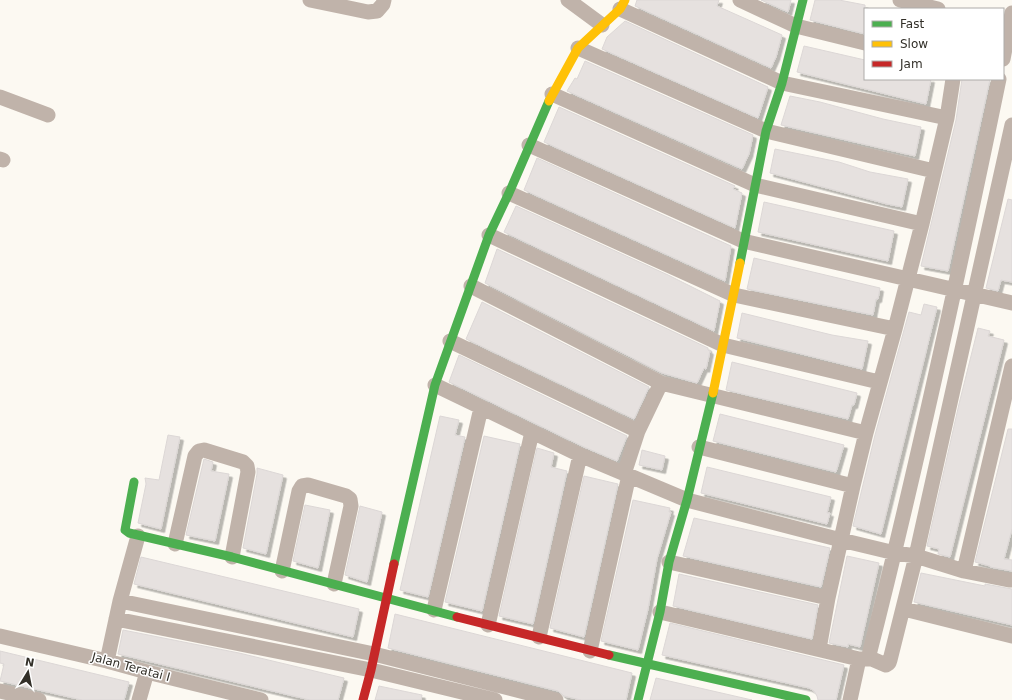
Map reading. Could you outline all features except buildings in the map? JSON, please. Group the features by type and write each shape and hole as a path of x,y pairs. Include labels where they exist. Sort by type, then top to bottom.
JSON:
{"street":[{"path":"310,0 368,12 377,11 383,4 384,0"},
{"path":"568,0 602,25"},
{"path":"740,0 796,26 864,43"},
{"path":"638,700 660,612 669,562 687,500 712,396 734,296 766,131 782,83 803,0"},
{"path":"900,0 934,8"},
{"path":"362,700 371,670 435,385 488,235 509,193 552,94 578,48 622,4 782,83 947,118"},
{"path":"1004,53 1010,20"},
{"path":"578,48 766,131 934,171"},
{"path":"819,649 828,598 853,486 879,382 895,329 922,224 947,118 953,80"},
{"path":"660,612 866,659 886,665 889,663 904,609 915,556 965,292 999,80"},
{"path":"552,94 755,185 922,224"},
{"path":"0,97 48,115"},
{"path":"850,700 866,659 896,554 965,292 1012,125"},
{"path":"529,145 744,241 1012,303"},
{"path":"509,193 734,296 895,329"},
{"path":"488,235 723,345 879,382"},
{"path":"470,286 661,382 712,396 866,433"},
{"path":"450,341 638,431"},
{"path":"964,571 1012,366"},
{"path":"590,651 627,475 638,431 661,382"},
{"path":"435,385 580,455 687,500 896,554 915,556 964,571 1012,580"},
{"path":"434,610 481,408"},
{"path":"488,625 532,432"},
{"path":"699,447 853,486"},
{"path":"176,544 195,456 199,451 204,450 243,462 247,466 248,472 232,557"},
{"path":"539,637 580,455"},
{"path":"134,482 125,530 138,536 232,557 386,599 590,651 806,700"},
{"path":"282,571 299,491 302,486 308,485 346,496 350,499 351,506 334,584"},
{"path":"107,661 120,601 138,536"},
{"path":"669,562 828,598"},
{"path":"120,601 374,654 556,700"},
{"path":"904,609 1012,636"},
{"path":"116,618 371,670 495,700"},
{"name":"Jalan Teratai I","path":"0,636 107,661 261,700"},
{"path":"140,700 147,672"},
{"path":"0,691 39,700"}],"traffic: fast":[{"path":"740,263 766,131 782,83 803,0"},
{"path":"394,564 435,385 489,235 549,101"},
{"path":"638,700 660,612 669,562 687,500 713,393"},
{"path":"134,482 125,530 129,533 232,557 457,617"},
{"path":"609,655 806,700"}],"traffic: slow":[{"path":"549,101 578,48 620,9 625,0"},
{"path":"713,393 740,263"}],"traffic: jam":[{"path":"363,700 394,564"},
{"path":"457,617 609,655"}]}
